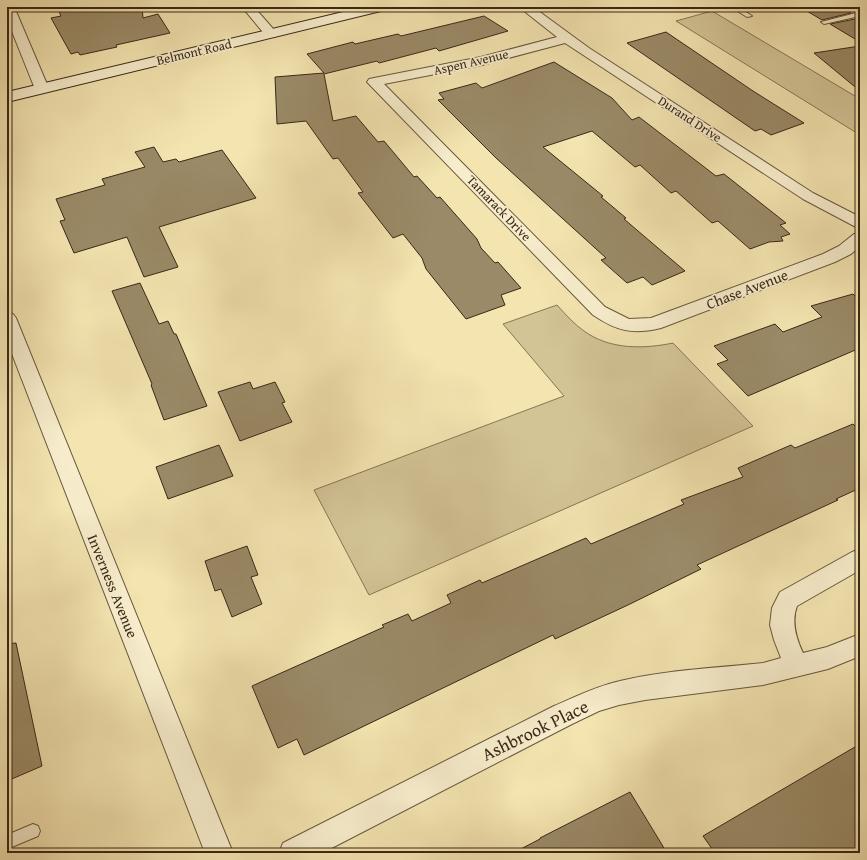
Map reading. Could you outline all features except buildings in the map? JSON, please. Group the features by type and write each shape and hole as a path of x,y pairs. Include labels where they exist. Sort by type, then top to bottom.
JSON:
{"main road":[{"name":"Belmont Road","path":"7,97 380,7"}],"street":[{"path":"248,7 271,34"},
{"name":"Durand Drive","path":"524,7 584,51 808,196 860,223"},
{"path":"11,9 42,88"},
{"name":"Aspen Avenue","path":"374,82 482,61 567,38"},
{"name":"Tamarack Drive","path":"374,82 599,311 615,321 630,326"},
{"name":"Chase Avenue","path":"630,326 646,326 661,322 822,261 845,250 860,238"},
{"name":"Inverness Avenue","path":"7,318 220,853"},
{"path":"796,665 781,624 783,608 788,599 860,559"},
{"name":"Ashbrook Place","path":"293,853 563,715 595,701 619,693 645,688 763,674 828,658 860,645"}],"lane":[{"path":"734,7 749,16"},
{"path":"824,22 860,14"},
{"path":"7,842 33,831"}],"shaded area":[{"path":"712,11 860,99 860,135 676,21"},
{"path":"557,305 580,328 605,342 616,345 639,347 673,343 753,426 369,595 314,490 564,396 503,324"}]}
